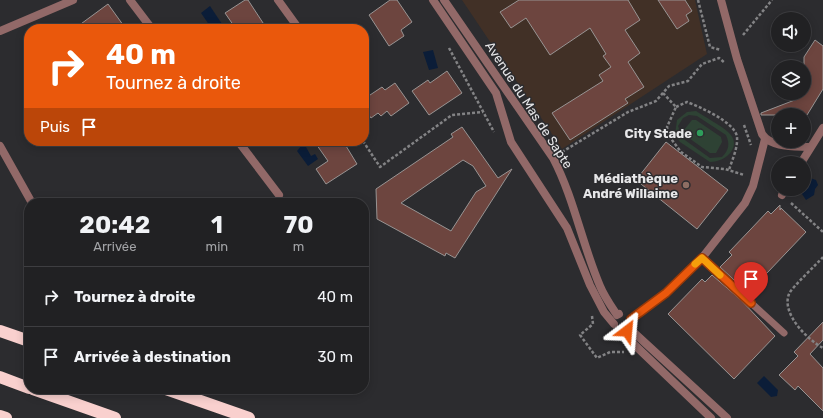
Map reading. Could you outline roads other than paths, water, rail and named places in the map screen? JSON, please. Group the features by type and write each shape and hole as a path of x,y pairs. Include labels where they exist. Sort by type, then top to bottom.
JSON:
{"highway":[{"path":"0,331 24,339"},
{"path":"0,377 24,386"},
{"path":"47,394 115,418"},
{"path":"180,394 249,418"},
{"path":"0,416 6,418"}],"street":[{"path":"0,30 73,0"},
{"path":"130,0 148,24"},
{"path":"278,0 295,24"},
{"name":"Avenue du Mas de Sapte","path":"434,0 496,93 511,142 567,228 590,285 604,312 614,324 616,329 621,332 711,418"},
{"name":"Avenue du Mas de Sapte","path":"444,0 553,158 566,184 582,238 600,287 617,315 628,315 631,319"},
{"path":"630,329 632,324 631,319 666,293 702,258 745,204 753,186 765,139 737,59 721,0"},
{"path":"811,146 823,128"},
{"path":"765,139 771,141"},
{"path":"0,146 29,198"},
{"path":"242,146 279,195"},
{"path":"614,324 614,318 619,314"},
{"path":"621,332 630,329"},
{"path":"630,329 727,418"}],"lane":[{"path":"702,258 784,333"}],"water":[{"path":"210,6 222,24 209,24 201,13"},
{"path":"433,50 438,68 429,70 423,52"},
{"path":"301,146 304,146 311,156 315,154 318,159 308,166 297,151"},
{"path":"811,178 816,180 818,185 815,189 814,195 806,200 803,196 811,196"},
{"path":"764,376 778,390 777,396 771,397 757,383"}],"place":[{"name":"City Stade","path":"700,133"},
{"name":"Médiathèque André Willaime","path":"686,185"}]}
